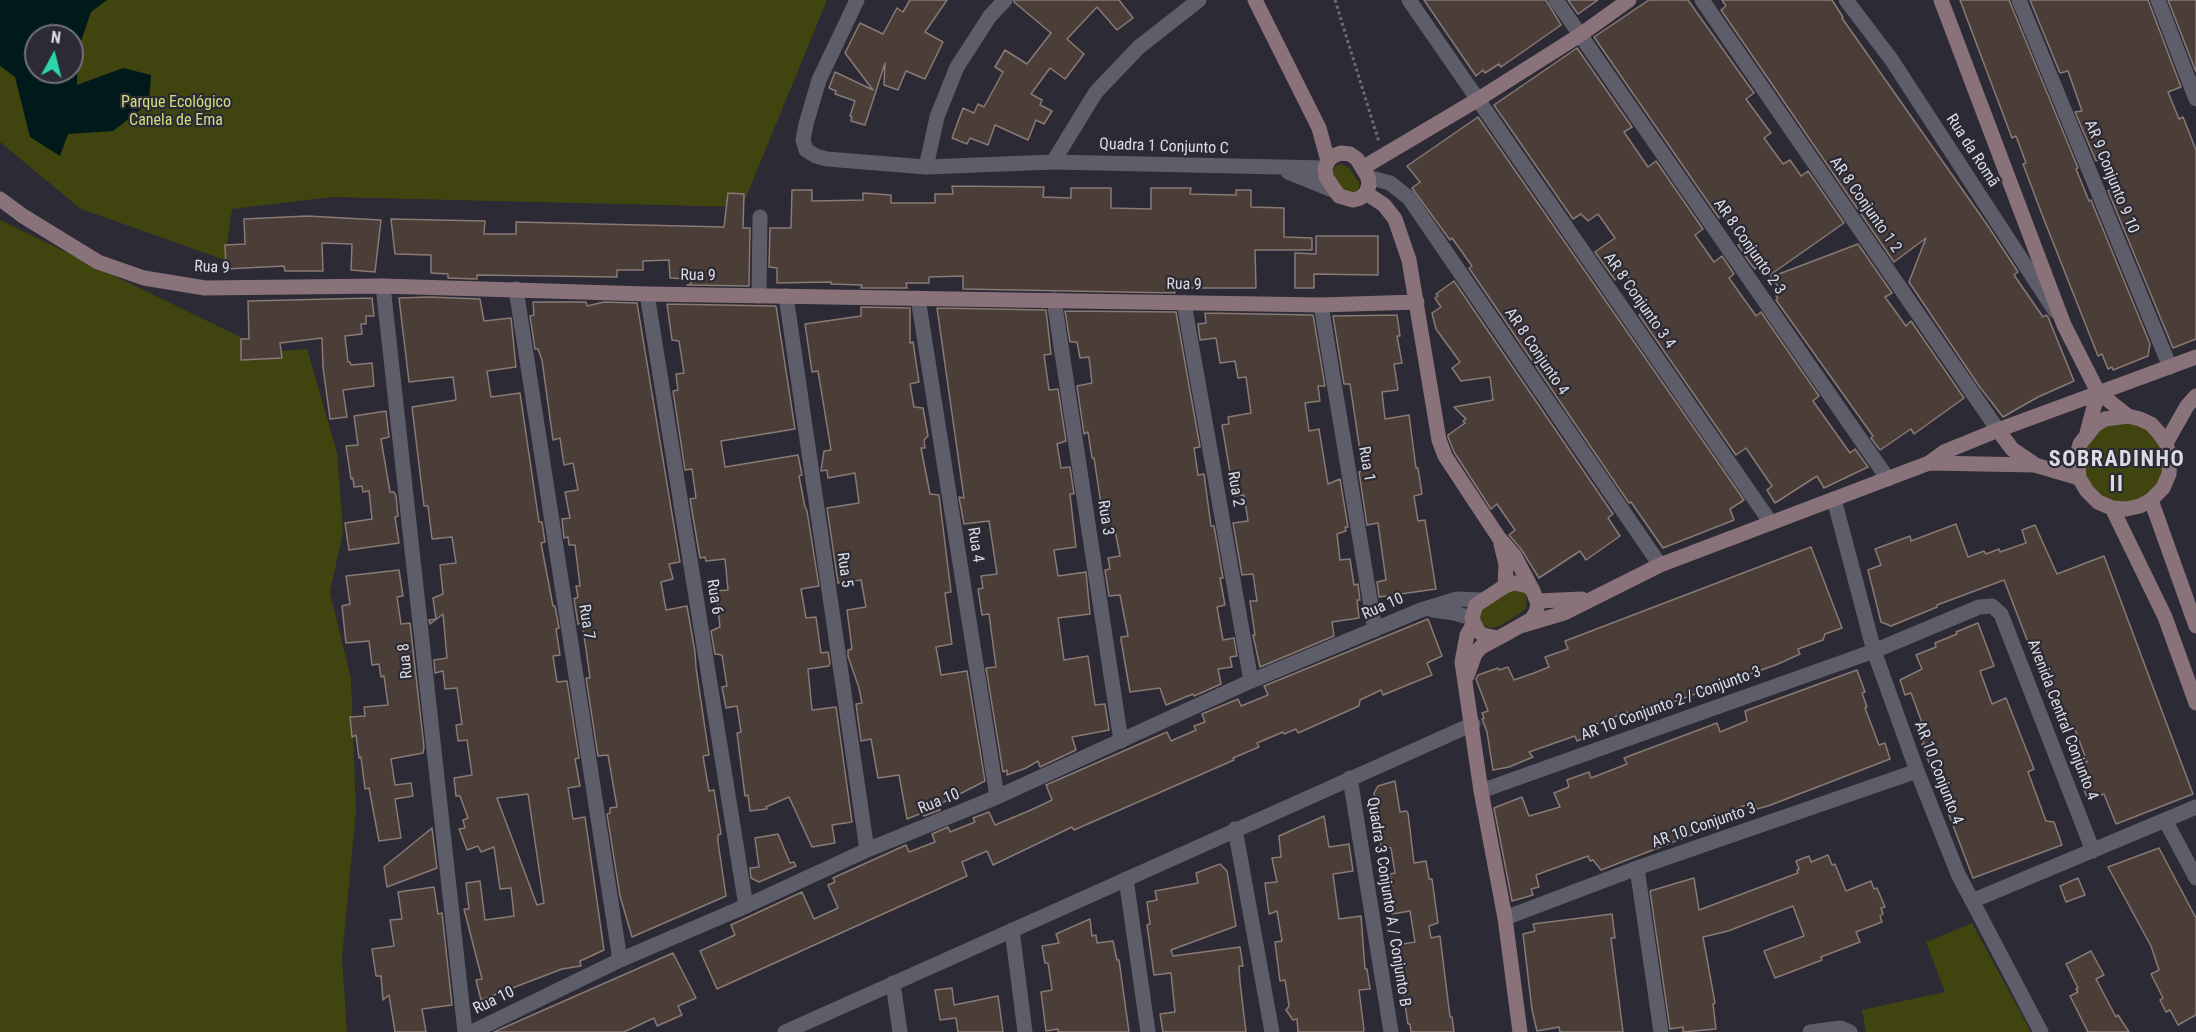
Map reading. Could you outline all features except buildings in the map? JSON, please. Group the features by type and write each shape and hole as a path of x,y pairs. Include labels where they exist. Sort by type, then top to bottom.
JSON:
{"street":[{"name":"Quadra 1 Conjunto C","path":"857,0 819,80 806,124 803,140 806,150 816,156 827,159 926,166 1053,162 1273,168"},
{"path":"926,166 937,117 957,67 990,16 1005,0"},
{"path":"1053,162 1096,92 1138,47 1199,0"},
{"path":"1255,0 1319,128 1327,164 1326,177 1335,191"},
{"name":"AR 8 Conjunto 3 4","path":"1410,0 1771,523"},
{"name":"AR 8 Conjunto 2 3","path":"1556,0 1888,479"},
{"path":"1366,172 1383,155 1478,100 1580,35 1629,0"},
{"name":"AR 8 Conjunto 1 2","path":"1702,0 1998,430"},
{"name":"Rua da Romã","path":"1846,0 1891,59 2064,325"},
{"path":"1941,0 2064,325 2098,392 2128,416 2151,424 2160,432 2166,443 2170,458 2169,474 2163,488 2151,500 2139,506 2126,509 2112,508 2098,502 2086,491 2079,478 2077,455 2080,444 2095,425 2105,419 2128,416"},
{"name":"AR 9 Conjunto 9 10","path":"2019,0 2170,367"},
{"path":"2158,0 2196,99"},
{"path":"1273,168 1316,182 1346,199 1353,200 1366,193 1369,185 1366,172 1357,159 1348,154 1319,128"},
{"path":"1273,168 1327,164 1333,156 1341,153 1348,154"},
{"name":"AR 8 Conjunto 4","path":"1366,172 1390,183 1409,198 1660,566"},
{"path":"1366,193 1384,205 1395,219 1409,260 1438,440 1445,456 1499,538 1514,555 1535,596 1536,612 1532,619 1481,647 1475,654 1465,681"},
{"name":"Rua 9","path":"0,199 22,216 98,262 144,278 205,288 383,286 647,294 1321,305 1417,302"},
{"path":"759,296 760,218"},
{"name":"Rua 8","path":"383,286 465,1032"},
{"name":"Rua 7","path":"516,289 620,960"},
{"name":"Rua 6","path":"647,294 746,906"},
{"name":"Rua 5","path":"786,296 867,850"},
{"name":"Rua 4","path":"918,298 997,797"},
{"name":"Rua 3","path":"1054,300 1121,741"},
{"name":"Rua 2","path":"1184,303 1251,681"},
{"name":"Rua 1","path":"1321,305 1375,630"},
{"path":"1520,626 1564,613 1660,566 1929,463 1944,452 1998,430 2196,357"},
{"path":"2086,434 2098,392"},
{"path":"2166,443 2187,406 2196,396"},
{"path":"1998,430 2012,449 2035,465"},
{"path":"1929,463 2035,465 2079,478"},
{"name":"AR 10 Conjunto 4","path":"1834,500 1874,651 1917,771 1958,874 2041,1032"},
{"path":"2151,500 2196,626"},
{"path":"2112,508 2165,617 2196,703"},
{"path":"1499,538 1506,565 1505,586"},
{"path":"1520,1032 1504,918 1481,791 1473,724 1462,662 1464,645 1476,605 1505,586 1521,583 1535,596 1591,598"},
{"name":"Rua 10","path":"472,1032 620,960 746,906 867,850 997,797 1251,681 1421,610 1457,599 1481,600"},
{"name":"Avenida Central Conjunto 4","path":"1874,651 1978,607 1992,606 2001,614 2093,851"},
{"name":"Rua 10","path":"1421,610 1444,611 1473,621"},
{"path":"1473,621 1483,635 1498,638"},
{"name":"AR 10 Conjunto 2 / Conjunto 3","path":"1481,791 1874,651"},
{"path":"785,1032 1473,724"},
{"name":"AR 10 Conjunto 3","path":"1504,918 1637,868 1917,771"},
{"name":"Quadra 3 Conjunto A / Conjunto B","path":"1350,778 1391,1032"},
{"path":"1972,901 2196,807"},
{"path":"2165,820 2196,878"},
{"path":"1235,829 1272,1032"},
{"path":"1637,868 1661,1032"},
{"path":"1126,879 1148,1032"},
{"path":"1012,930 1025,1032"},
{"path":"893,983 900,1032"},
{"path":"1810,1032 1841,1028 1850,1032"}],"path":[{"path":"1335,0 1383,155"}],"green space":[{"name":"Parque Ecológico Canela de Ema","path":"0,0 827,0 742,207 331,197 232,209 225,260 81,209 0,142"},
{"path":"1341,164 1349,168 1359,183 1354,195 1343,193 1332,172 1336,166"},
{"path":"0,220 271,352 307,349 337,452 343,531 330,592 351,679 356,811 342,957 347,1032 0,1032"},
{"path":"2115,422 2131,422 2152,433 2163,454 2163,470 2152,491 2131,502 2115,502 2101,496 2089,484 2083,470 2083,454 2089,440 2101,428"},
{"path":"1506,588 1524,591 1527,606 1500,626 1490,628 1485,626 1481,623 1477,610"},
{"path":"1972,923 2031,1032 1866,1032 1862,1010 1945,992 1926,942"}],"shaded area":[{"path":"0,0 107,0 91,12 84,32 84,24 24,24 24,84 84,84 123,68 151,75 149,103 113,131 68,134 60,156 30,137 15,77 0,66"}],"district":[{"name":"SOBRADINHO II","path":"2117,473"}]}
